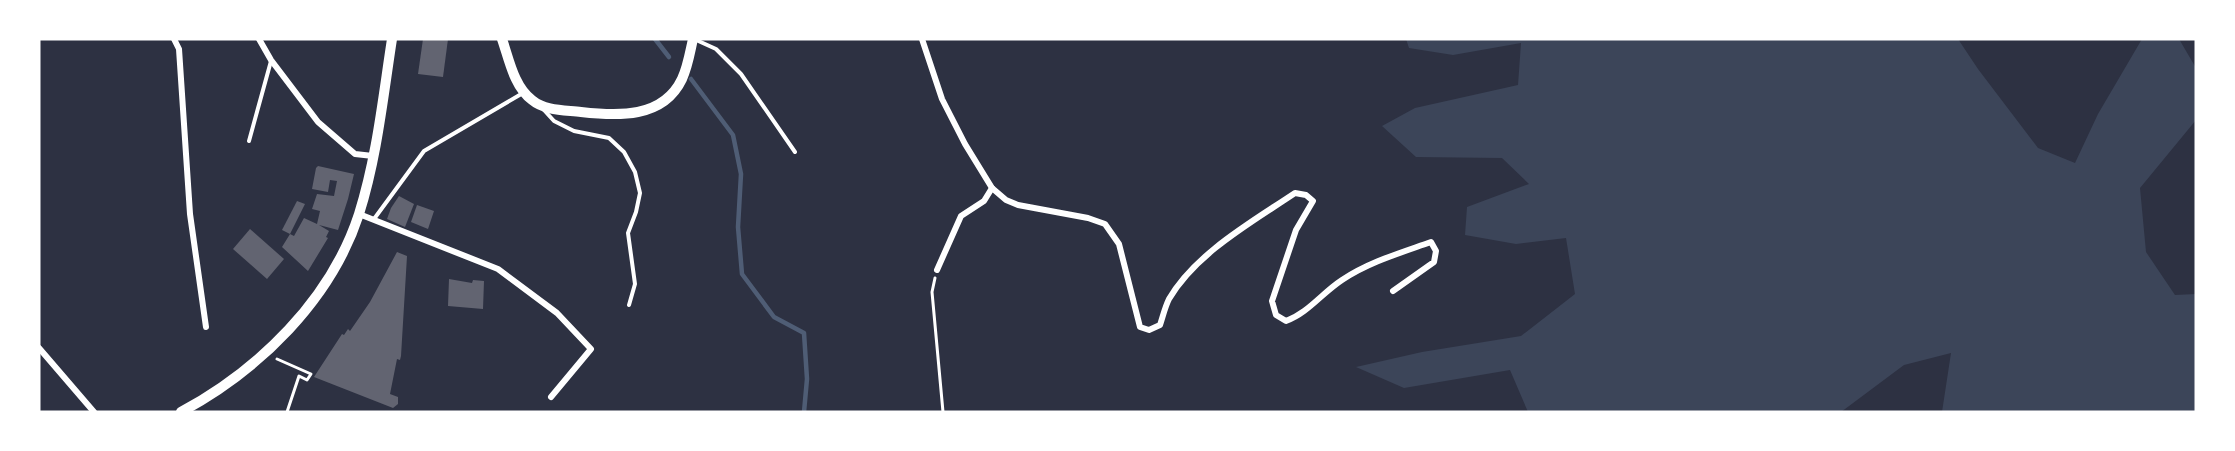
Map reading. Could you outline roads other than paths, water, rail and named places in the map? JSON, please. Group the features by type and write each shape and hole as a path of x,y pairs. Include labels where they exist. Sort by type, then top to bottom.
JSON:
{"main road":[{"path":"181,412 234,379 265,353 295,322 323,287 346,245 359,214 373,156 392,39"},
{"path":"502,39 524,92 540,105 612,116 626,116 654,107 674,92 681,81 693,39"}],"street":[{"path":"174,39 179,49 190,214 206,327"},
{"path":"259,39 271,60 318,122 355,154 373,156"},
{"path":"922,39 942,99 965,144 992,188 1006,200 1018,205 1088,218 1105,224 1119,244 1140,327 1149,330 1160,325 1168,300 1185,276 1229,237 1295,193 1306,195 1313,201 1296,230 1272,301 1276,315 1286,321 1298,316 1329,289 1370,264 1431,242 1436,251 1434,262 1393,291"},
{"path":"937,270 961,216 984,201 992,188"},
{"path":"359,214 498,269 557,313 591,349 551,397"},
{"path":"39,348 94,412"}],"lane":[{"path":"693,39 716,48 741,74 795,152"},
{"path":"249,141 271,60"},
{"path":"374,219 424,151 524,92"},
{"path":"540,105 554,121 574,131 609,138 624,152 634,172 640,193 628,233 635,284 629,305"}],"waterway":[{"path":"655,39 669,57"},
{"path":"691,79 733,135 741,174 738,227 742,274 774,317 804,333 807,379 804,412"}]}
